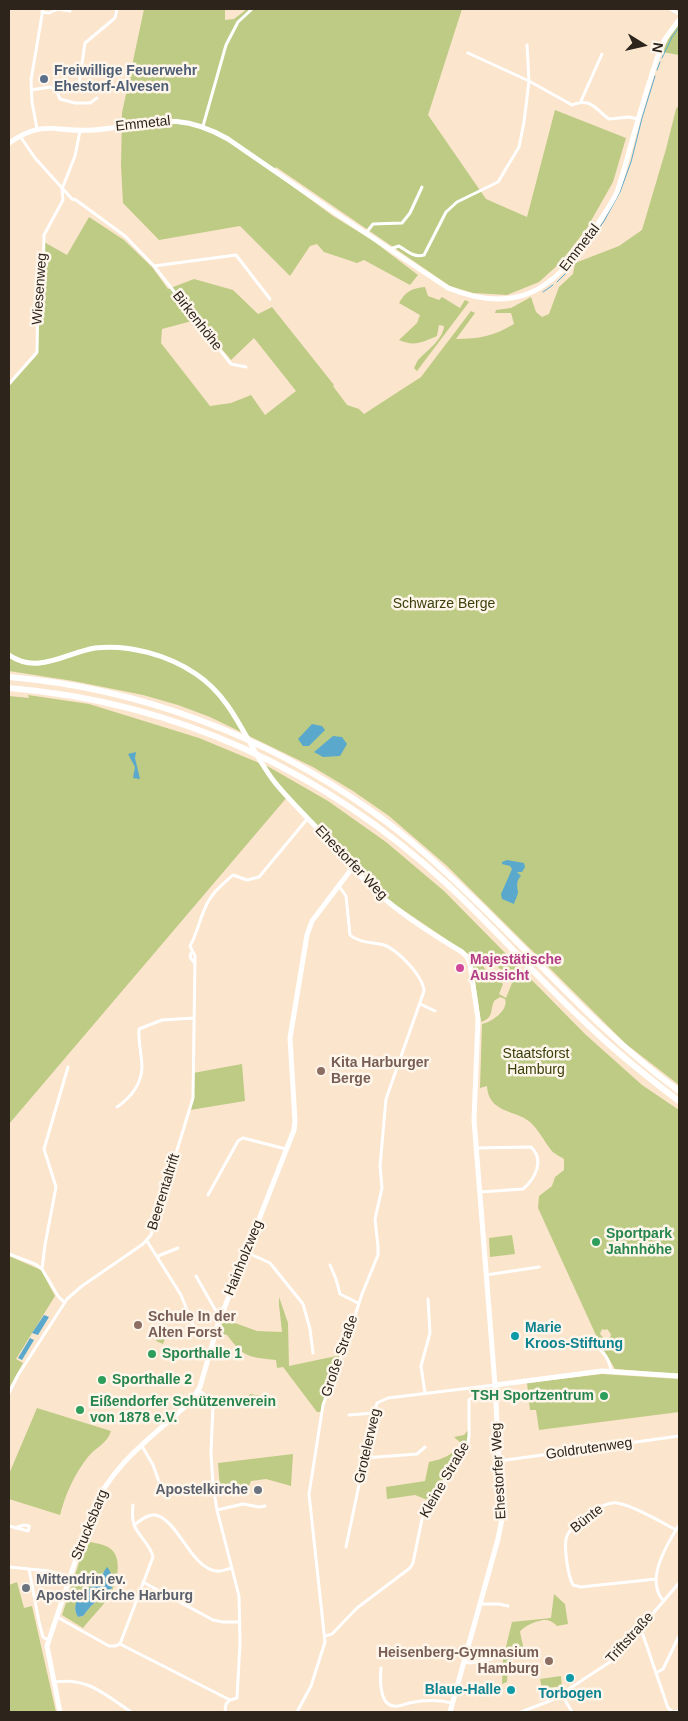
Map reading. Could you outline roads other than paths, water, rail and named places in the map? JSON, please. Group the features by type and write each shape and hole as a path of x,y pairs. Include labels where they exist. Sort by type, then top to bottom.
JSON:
{"highway":[{"path":"9,677 54,682 105,692 196,718 255,743 295,763 341,790 424,853 477,902 593,1019 656,1074 679,1091"},
{"path":"9,688 111,703 169,719 249,750 321,788 368,819 419,859 472,908 585,1022 648,1078 679,1101"}],"main road":[{"name":"Emmetal","path":"37,129 99,129 158,121 181,121 203,126 228,138 443,285 469,296 486,299 507,299 526,294 551,282 571,263 608,209 622,178 638,119 659,54 665,39 679,20"},
{"path":"9,144 20,136 37,129"},
{"name":"Ehestorfer Weg","path":"9,655 25,663 40,663 88,650 128,648 178,664 203,679 226,702 269,773 353,867 386,901 462,952 469,960 478,1019 473,1103 495,1388 501,1527 450,1712"},
{"name":"Hainholzweg","path":"198,1390 221,1315 293,1134 295,1121 290,1038 307,937 312,921 353,867"},
{"path":"495,1388 602,1371 679,1376"},
{"name":"Strucksbarg","path":"48,1640 91,1514 101,1493 117,1468 186,1406 198,1390"},
{"path":"48,1640 47,1651 60,1712"}],"street":[{"path":"79,84 85,43 115,18 117,9"},
{"path":"203,126 226,45 238,22 252,9"},
{"path":"670,9 679,14"},
{"path":"37,129 31,90 42,10 49,13 58,10 70,11"},
{"path":"390,249 399,246 415,256 424,255 446,212 458,202 498,182 519,147 530,81 527,45"},
{"path":"468,52 530,81 572,105 581,102 593,106 613,120 629,117 638,119"},
{"path":"581,102 602,54"},
{"path":"31,90 50,87 56,90 60,99 75,103 90,103 98,98"},
{"name":"Wiesenweg","path":"9,384 37,352 38,292 43,278 44,235 63,200 62,189 75,156 80,130"},
{"name":"Birkenhöhe","path":"20,136 28,149 72,199 125,236 154,266 231,364 246,368"},
{"path":"366,233 373,224 402,223 410,213 422,187"},
{"path":"154,266 236,255 270,299"},
{"name":"Beerentaltrift","path":"9,1392 64,1302 82,1286 147,1241 153,1229 193,1098 195,964 190,957 190,953 193,952 190,946 195,938 205,907 215,891 234,875 247,880 259,878 308,818"},
{"name":"Große Straße","path":"297,1712 313,1680 323,1650 325,1636 310,1500 310,1483 324,1402 358,1303 378,1252 375,1219 382,1188 380,1166 386,1099 424,988 413,969 389,947 356,939 350,935 346,896 339,886"},
{"path":"420,1004 435,1010"},
{"path":"117,1107 131,1096 137,1086 142,1069 138,1029 162,1020 194,1018"},
{"path":"42,1269 56,1187 44,1149 68,1067"},
{"path":"208,1194 238,1141 243,1138 288,1149"},
{"path":"476,1148 530,1147 533,1149 538,1162 536,1172 523,1189 480,1192"},
{"path":"147,1241 181,1295 193,1325 201,1331 214,1335"},
{"path":"158,1256 178,1248"},
{"path":"246,1252 270,1263 302,1304 310,1329 313,1353"},
{"path":"9,1254 42,1269 58,1296 64,1302"},
{"path":"330,1265 340,1294 358,1303"},
{"path":"486,1275 539,1267"},
{"path":"196,1276 216,1311 221,1315"},
{"path":"425,1393 421,1366 430,1333 428,1299"},
{"path":"597,1348 602,1350 611,1371"},
{"name":"Grotelerweg","path":"346,1547 375,1406 381,1400 425,1393 495,1388"},
{"name":"Kleine Straße","path":"325,1636 332,1634 357,1608 410,1568 413,1563 423,1514 468,1443 468,1400 477,1394 495,1388"},
{"path":"56,1616 110,1646 120,1644 230,1700 236,1699 239,1693 239,1596 217,1510 213,1485 213,1408 210,1398 198,1390"},
{"path":"350,1415 374,1413"},
{"name":"Goldrutenweg","path":"499,1461 679,1436"},
{"path":"142,1446 152,1465 164,1496"},
{"path":"364,1458 417,1454 425,1447"},
{"name":"Bünte","path":"656,1578 581,1587 573,1584 569,1576 566,1551 567,1535 599,1506 615,1503 637,1511 676,1530"},
{"path":"217,1510 243,1504 259,1507 265,1506"},
{"path":"120,1644 152,1557 152,1551 134,1525 132,1517 133,1505"},
{"path":"134,1525 150,1516 156,1515 182,1540 196,1559 209,1569 216,1572 232,1568"},
{"path":"664,1600 657,1592 656,1578 664,1552 679,1525"},
{"path":"9,1526 15,1528"},
{"path":"9,1567 49,1570 70,1577"},
{"path":"29,1569 43,1637 48,1640"},
{"path":"143,1582 213,1620 240,1622"},
{"name":"Triftstraße","path":"521,1712 552,1700 613,1660 679,1583"},
{"path":"480,1604 508,1606"},
{"path":"639,1630 643,1634 670,1711 679,1711"},
{"path":"656,1672 663,1669 679,1636"},
{"path":"464,1661 470,1663 492,1659"},
{"path":"381,1668 383,1696 390,1705 395,1706 435,1700 452,1703"},
{"path":"53,1682 72,1680 86,1684 131,1712"},
{"path":"561,1693 572,1712"},
{"path":"225,1712 226,1704 230,1700"}],"water":[{"path":"312,724 322,726 325,730 309,746 303,746 298,739"},
{"path":"333,736 342,737 347,744 340,756 323,757 314,752"},
{"path":"136,752 135,758 140,779 133,778 135,767 128,754"},
{"path":"507,860 524,863 525,867 522,872 517,872 521,876 517,885 518,893 514,904 502,899 501,894 512,869 510,866 502,864 502,862"},
{"path":"44,1315 49,1317 38,1335 32,1333"},
{"path":"30,1338 34,1340 22,1360 18,1358"},
{"path":"107,1567 112,1577 112,1588 91,1606 83,1616 78,1617 76,1611 77,1601 99,1579"}],"waterway":[{"path":"662,58 679,27"},
{"path":"657,70 660,62"},
{"path":"574,263 604,221 620,192 631,162 655,76"},
{"path":"557,282 570,269"},
{"path":"543,292 553,285"}],"place":[{"name":"Freiwillige Feuerwehr Ehestorf-Alvesen","path":"44,79"},
{"name":"Majestätische Aussicht","path":"460,968"},
{"name":"Kita Harburger Berge","path":"321,1071"},
{"name":"Sportpark Jahnhöhe","path":"596,1242"},
{"name":"Schule In der Alten Forst","path":"138,1325"},
{"name":"Marie Kroos-Stiftung","path":"515,1336"},
{"name":"Sporthalle 1","path":"152,1354"},
{"name":"Sporthalle 2","path":"102,1380"},
{"name":"TSH Sportzentrum","path":"604,1396"},
{"name":"Eißendorfer Schützenverein von 1878 e.V.","path":"80,1410"},
{"name":"Apostelkirche","path":"258,1490"},
{"name":"Mittendrin ev. Apostel Kirche Harburg","path":"26,1588"},
{"name":"Heisenberg-Gymnasium Hamburg","path":"549,1661"},
{"name":"Torbogen","path":"570,1678"},
{"name":"Blaue-Halle","path":"511,1690"}],"park label":[{"name":"Schwarze Berge","path":"444,604"},
{"name":"Staatsforst Hamburg","path":"536,1062"}]}
